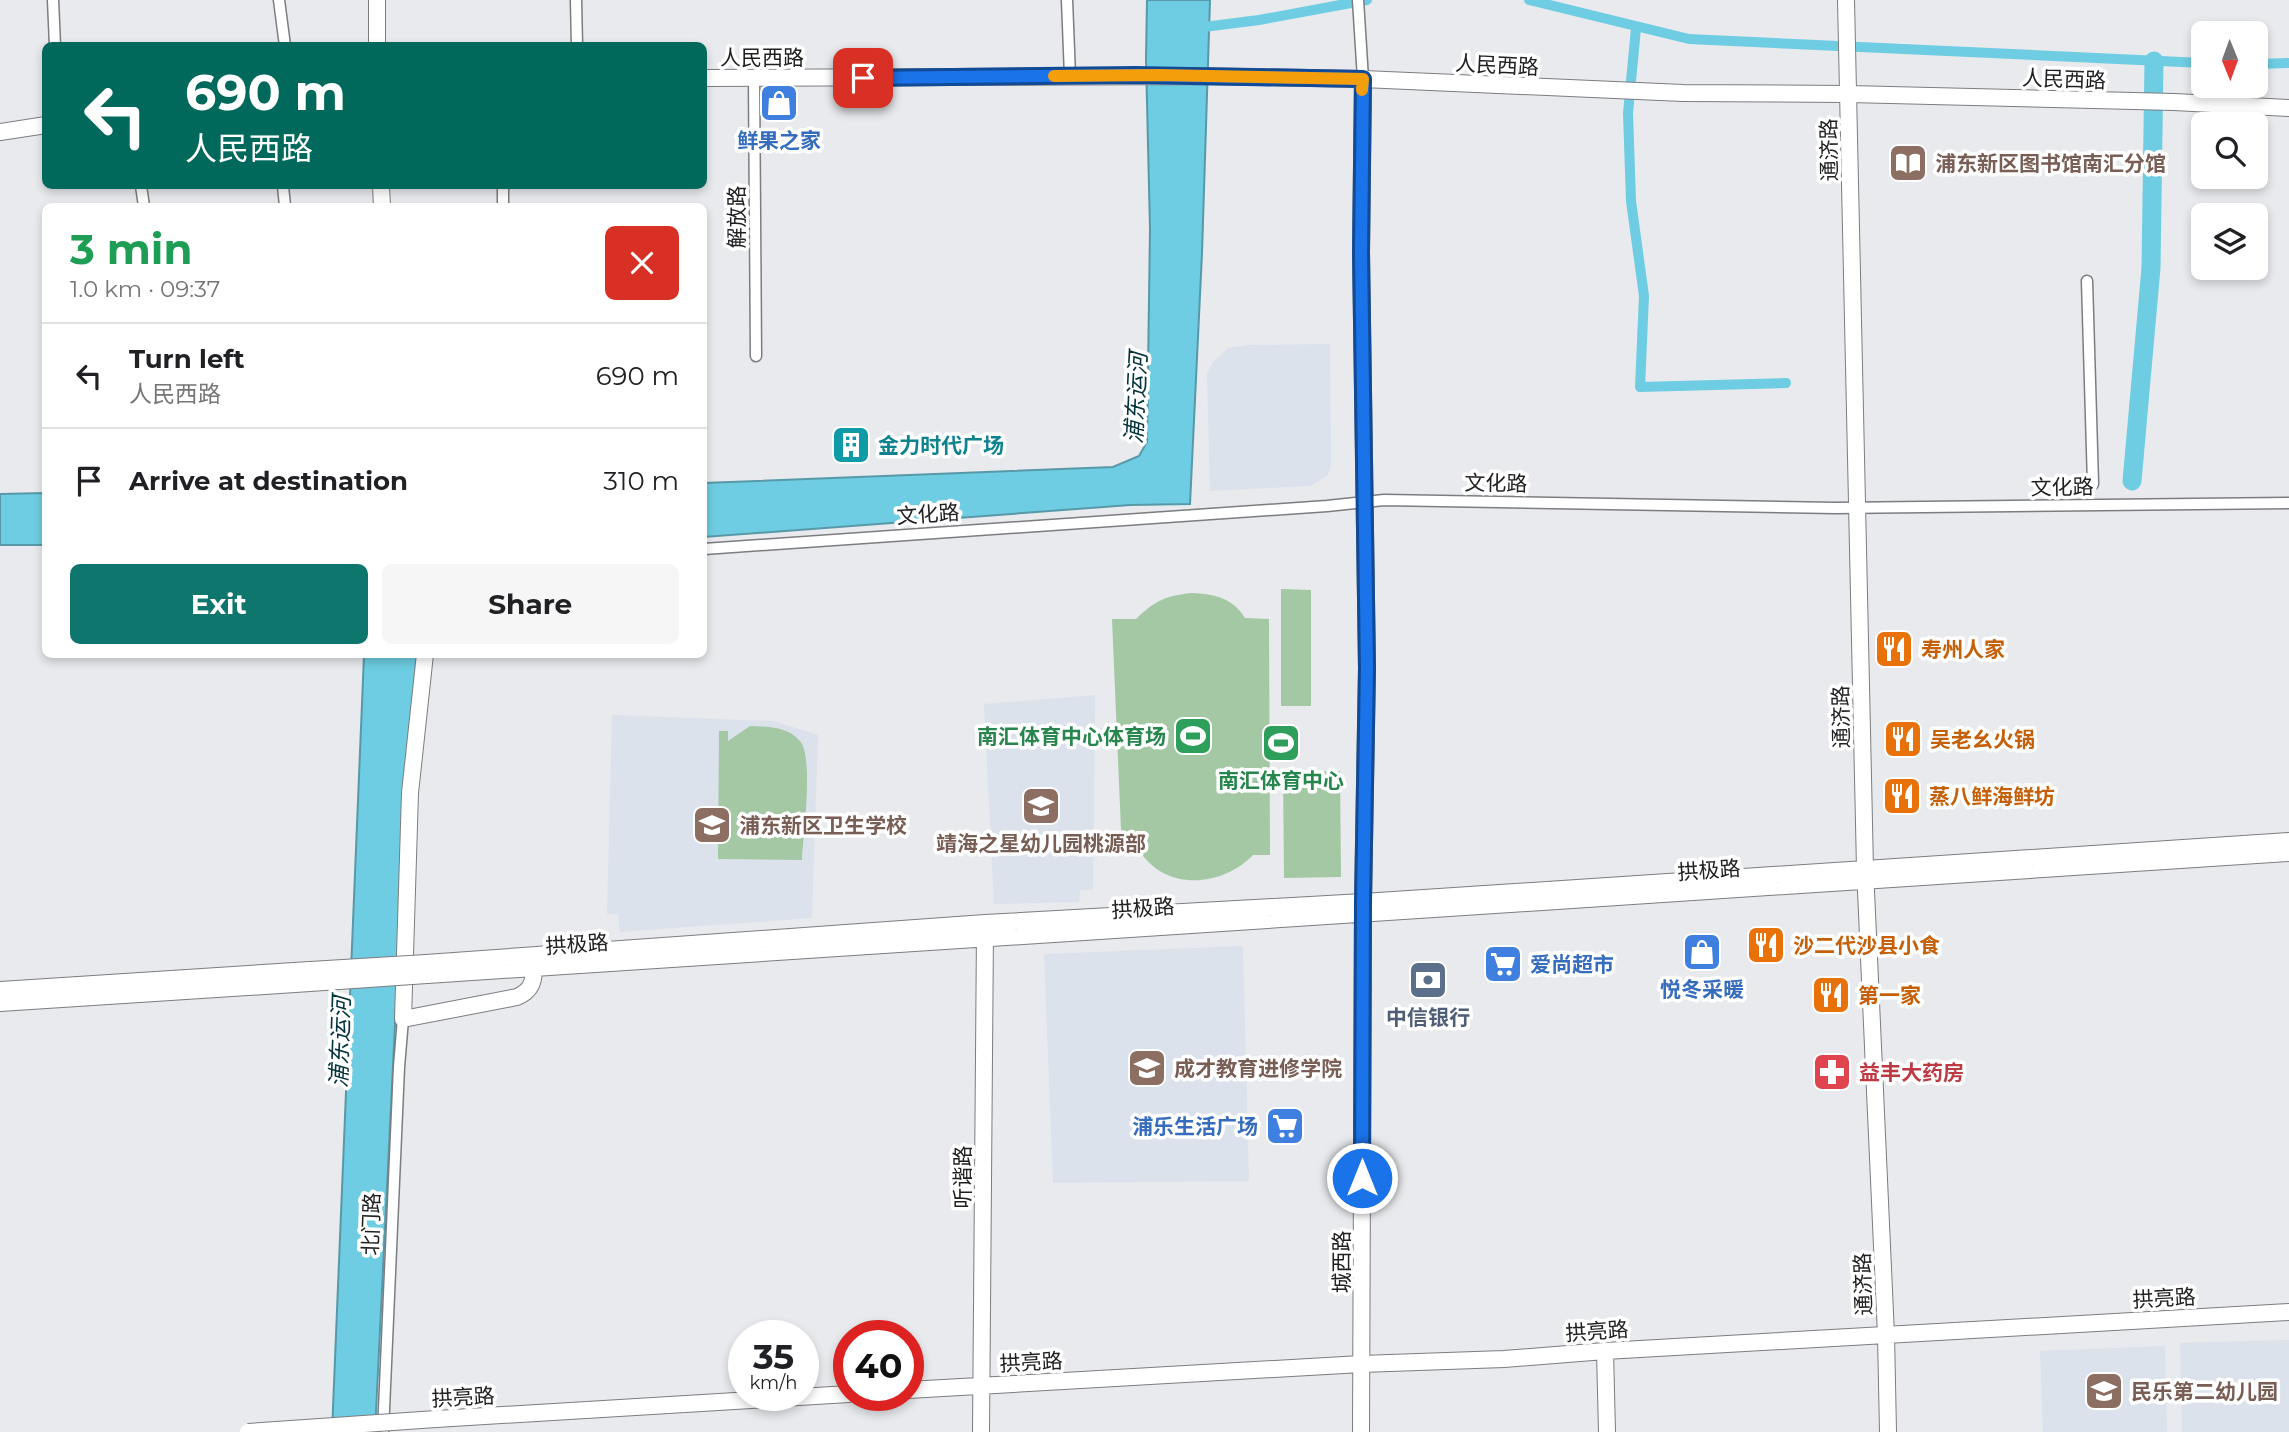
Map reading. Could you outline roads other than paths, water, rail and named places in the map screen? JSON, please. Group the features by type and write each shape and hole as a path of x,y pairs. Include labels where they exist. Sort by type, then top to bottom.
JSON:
{"street":[{"path":"53,0 55,42"},
{"path":"279,0 284,42"},
{"path":"377,0 377,42"},
{"path":"576,0 577,42"},
{"path":"1067,0 1069,76"},
{"name":"通济路","path":"1846,0 1865,875 1888,1432"},
{"name":"城西路","path":"1358,6 1363,79 1361,252 1367,668 1363,908 1362,1432"},
{"name":"人民西路","path":"707,78 1136,75 1363,79 1587,90 2173,102 2289,108"},
{"name":"解放路","path":"754,78 755,356"},
{"path":"0,132 42,126"},
{"path":"2087,281 2093,484"},
{"name":"文化路","path":"707,549 1407,500 1858,508 2289,503"},
{"name":"北门路","path":"383,1432 403,1019 410,793 425,658"},
{"name":"拱极路","path":"1865,875 2289,841"},
{"name":"拱极路","path":"0,1003 310,977 985,931 1865,875 2289,853"},
{"name":"拱极路","path":"426,969 534,968 985,931"},
{"name":"听谐路","path":"981,1432 985,931"},
{"path":"403,1019 517,997 527,992 532,985 534,968"},
{"name":"拱极路","path":"0,990 310,977"},
{"name":"拱亮路","path":"924,1389 1361,1364 1504,1359 2289,1312"},
{"path":"1605,1351 1607,1432"},
{"name":"拱亮路","path":"248,1432 833,1395"}],"water":[{"path":"1147,0 1210,0 1190,504 1130,505 707,537 707,483 1113,467 1139,456 1147,442 1150,229"},
{"path":"42,493 42,545 0,545 0,494"},
{"path":"364,658 418,658 404,776 400,923 375,1432 332,1432"}],"waterway":[{"path":"1196,28 1259,20 1367,0"},
{"path":"1529,0 1689,39 2191,62"},
{"path":"1636,28 1628,113 1631,201 1644,296 1640,387 1786,383"},
{"path":"2132,481 2151,268 2154,61"},
{"path":"2268,64 2289,63"}],"place":[{"name":"鲜果之家","path":"779,103"},
{"name":"浦东新区图书馆南汇分馆","path":"1908,163"},
{"name":"金力时代广场","path":"851,445"},
{"name":"寿州人家","path":"1894,649"},
{"name":"南汇体育中心体育场","path":"1193,736"},
{"name":"吴老幺火锅","path":"1903,739"},
{"name":"南汇体育中心","path":"1281,743"},
{"name":"蒸八鲜海鲜坊","path":"1902,796"},
{"name":"靖海之星幼儿园桃源部","path":"1041,806"},
{"name":"浦东新区卫生学校","path":"712,825"},
{"name":"沙二代沙县小食","path":"1766,945"},
{"name":"悦冬采暖","path":"1702,952"},
{"name":"爱尚超市","path":"1503,964"},
{"name":"中信银行","path":"1428,980"},
{"name":"第一家","path":"1831,995"},
{"name":"成才教育进修学院","path":"1147,1068"},
{"name":"益丰大药房","path":"1832,1072"},
{"name":"浦乐生活广场","path":"1285,1126"},
{"name":"民乐第二幼儿园","path":"2104,1391"}],"water label":[{"name":"浦东运河","path":"1136,398"},
{"name":"浦东运河","path":"340,1042"}]}
